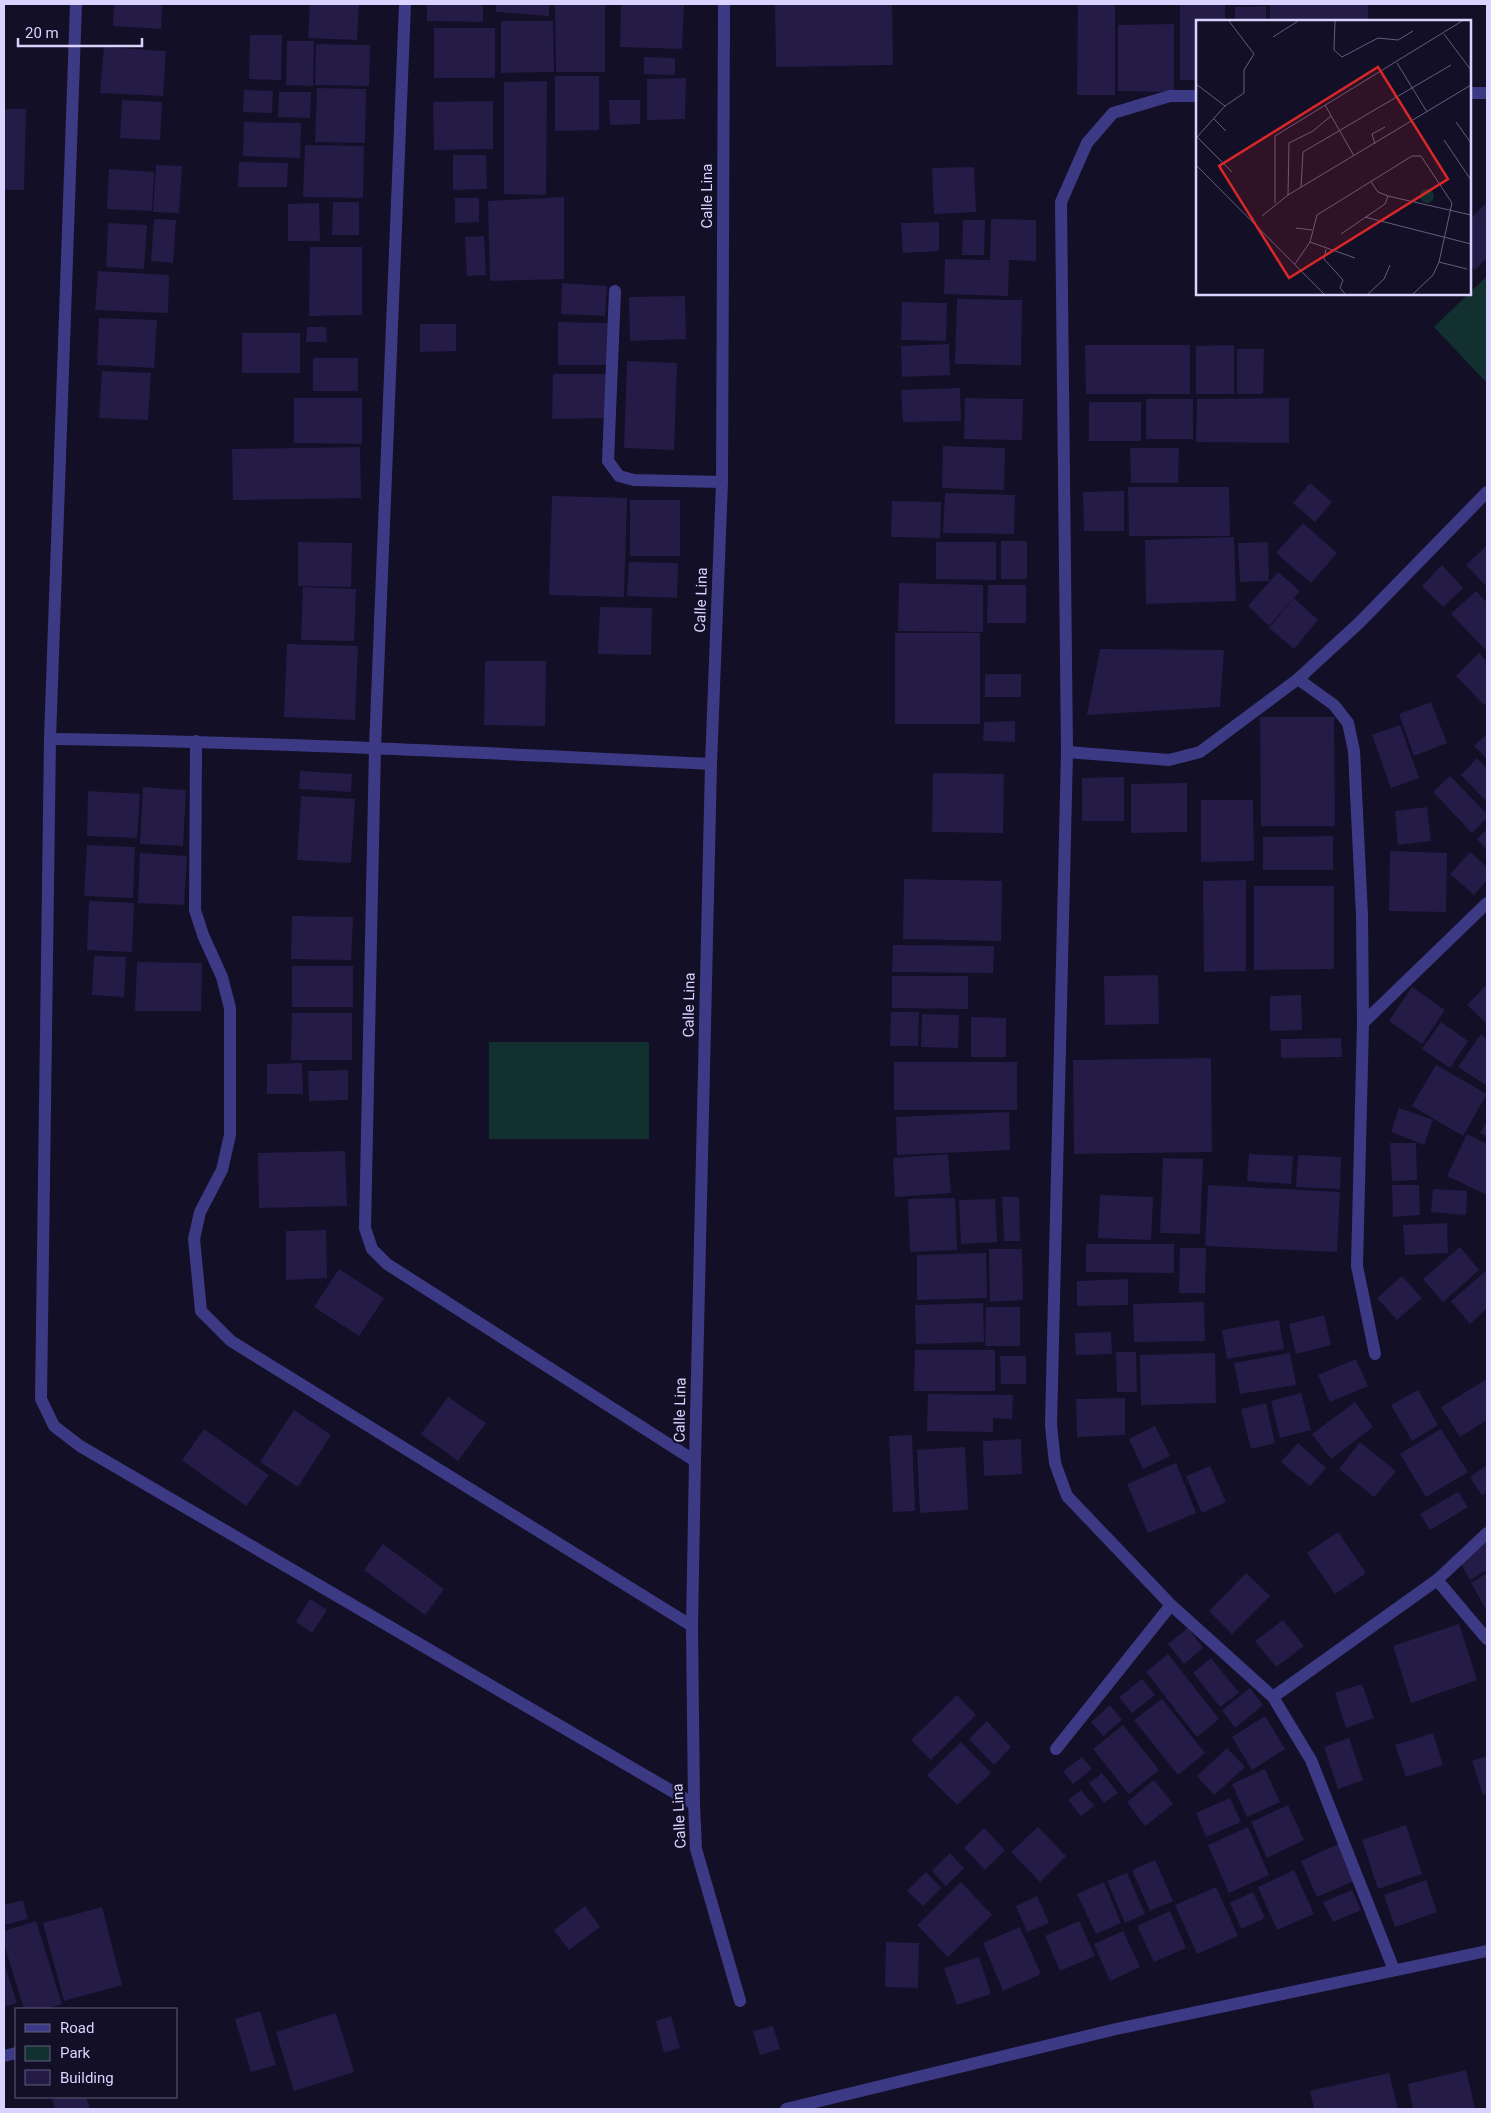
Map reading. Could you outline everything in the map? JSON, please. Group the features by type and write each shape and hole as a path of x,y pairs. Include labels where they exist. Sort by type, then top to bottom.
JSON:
{"street":[{"path":"76,4 50,739 41,1399 54,1426 80,1446 694,1804"},
{"path":"404,4 376,747 365,1228 372,1249 387,1264 695,1461"},
{"name":"Calle Lina","path":"724,4 722,482 711,764 692,1626 696,1849 740,2001"},
{"path":"1471,93 1487,93"},
{"path":"1196,96 1170,96 1113,113 1087,143 1061,202 1067,752 1051,1424 1055,1463 1067,1496 1171,1605 1273,1697 1312,1760 1394,1970"},
{"path":"615,291 608,461 619,476 634,480 722,482"},
{"path":"1067,752 1169,760 1200,752 1298,679 1359,623 1487,492"},
{"path":"1298,679 1334,705 1348,723 1354,751 1362,916 1363,1023 1357,1266 1376,1354"},
{"path":"50,739 196,741 376,747 711,764"},
{"path":"196,741 195,910 203,935 222,977 230,1008 230,1135 222,1170 200,1212 194,1239 201,1311 231,1340 692,1626"},
{"path":"1363,1023 1487,903"},
{"path":"1273,1697 1437,1580 1487,1533"},
{"path":"1437,1580 1487,1639"},
{"path":"1056,1749 1171,1605"},
{"path":"786,2109 1116,2029 1487,1951"}],"green space":[{"path":"1487,276 1487,383 1434,327 1467,295 1471,295 1471,291"},
{"path":"489,1042 649,1042 649,1139 489,1139"}],"building":[{"path":"114,4 162,4 161,29 113,26"},
{"path":"310,4 359,4 357,40 308,38"},
{"path":"427,4 483,4 483,22 427,21"},
{"path":"496,4 549,4 549,16 496,12"},
{"path":"555,4 605,4 605,72 556,72"},
{"path":"621,4 684,4 682,49 620,47"},
{"path":"775,4 892,4 893,65 776,67"},
{"path":"1078,4 1115,4 1115,95 1077,95"},
{"path":"1180,4 1225,4 1225,20 1196,20 1196,80 1180,80"},
{"path":"1270,4 1368,4 1368,20 1270,20"},
{"path":"1266,6 1266,20 1235,20 1235,7"},
{"path":"501,21 553,21 554,72 501,73"},
{"path":"1174,24 1174,92 1118,91 1118,25"},
{"path":"434,28 495,28 495,78 434,78"},
{"path":"250,35 282,35 281,80 249,79"},
{"path":"287,41 314,41 313,86 286,85"},
{"path":"316,44 370,45 369,86 315,85"},
{"path":"104,47 166,51 163,96 100,93"},
{"path":"644,57 675,58 675,75 644,74"},
{"path":"555,76 599,76 599,130 555,131"},
{"path":"686,78 685,119 647,120 647,79"},
{"path":"547,81 546,195 504,194 504,82"},
{"path":"317,88 366,89 365,143 315,142"},
{"path":"244,90 273,91 272,113 243,112"},
{"path":"279,92 311,92 310,118 278,117"},
{"path":"122,100 162,102 160,140 120,138"},
{"path":"609,100 640,100 640,124 610,125"},
{"path":"493,101 493,149 434,150 433,102"},
{"path":"4,109 26,109 24,190 4,190"},
{"path":"244,122 301,123 300,158 243,156"},
{"path":"305,145 364,146 363,198 303,197"},
{"path":"453,155 486,155 487,189 453,190"},
{"path":"239,162 288,163 287,187 238,187"},
{"path":"156,165 182,166 179,213 153,212"},
{"path":"974,167 976,212 934,214 932,168"},
{"path":"109,169 154,172 152,211 107,209"},
{"path":"564,197 564,279 490,281 488,201"},
{"path":"455,198 479,198 479,222 455,223"},
{"path":"333,202 359,202 359,235 332,235"},
{"path":"1487,202 1487,258 1475,270 1471,266 1471,218"},
{"path":"319,203 320,241 288,241 288,204"},
{"path":"154,219 176,220 173,263 151,261"},
{"path":"991,219 1036,220 1036,261 1009,260 1008,296 944,294 945,259 990,260"},
{"path":"963,220 985,220 984,255 962,255"},
{"path":"939,222 939,251 903,253 901,223"},
{"path":"108,223 147,225 144,269 106,267"},
{"path":"484,236 486,275 467,276 465,237"},
{"path":"310,247 362,247 362,315 309,316"},
{"path":"98,271 169,275 168,313 95,310"},
{"path":"562,283 607,286 605,316 561,314"},
{"path":"685,296 686,339 630,341 629,297"},
{"path":"957,299 1022,300 1021,365 955,364"},
{"path":"902,302 947,303 946,341 901,340"},
{"path":"99,318 157,320 154,368 97,365"},
{"path":"558,322 608,323 608,365 558,365"},
{"path":"420,324 456,324 456,351 420,352"},
{"path":"307,327 326,327 327,342 306,342"},
{"path":"242,333 300,333 300,373 242,373"},
{"path":"949,344 950,375 902,377 901,346"},
{"path":"1085,345 1190,345 1190,394 1086,394"},
{"path":"1234,345 1234,394 1196,394 1196,346"},
{"path":"1237,349 1264,349 1263,394 1237,394"},
{"path":"313,358 358,358 358,391 313,391"},
{"path":"627,361 677,363 674,450 624,448"},
{"path":"102,371 151,373 148,420 99,418"},
{"path":"553,374 606,374 605,418 552,419"},
{"path":"960,388 961,421 903,422 901,390"},
{"path":"294,398 362,398 362,444 294,443"},
{"path":"965,398 1023,399 1022,440 964,439"},
{"path":"1289,398 1289,443 1196,442 1197,399"},
{"path":"1146,399 1193,399 1193,439 1146,439"},
{"path":"1089,402 1141,402 1141,441 1089,441"},
{"path":"943,446 1005,448 1004,490 942,488"},
{"path":"360,447 361,498 233,500 232,449"},
{"path":"1130,448 1179,448 1178,483 1131,483"},
{"path":"1310,483 1332,502 1315,522 1293,503"},
{"path":"1128,487 1229,487 1230,536 1129,536"},
{"path":"1124,491 1124,531 1084,531 1083,492"},
{"path":"945,493 1015,495 1014,534 943,533"},
{"path":"552,496 627,498 624,597 549,595"},
{"path":"630,500 680,500 680,556 630,556"},
{"path":"892,501 941,502 940,538 891,537"},
{"path":"1303,523 1337,553 1311,583 1276,553"},
{"path":"1234,537 1236,601 1146,604 1145,540"},
{"path":"1001,541 1027,541 1027,579 1001,579"},
{"path":"298,542 352,543 351,587 298,586"},
{"path":"936,542 996,542 996,580 936,579"},
{"path":"1268,542 1269,581 1240,582 1238,543"},
{"path":"1487,545 1487,587 1466,565"},
{"path":"629,562 678,563 677,598 627,596"},
{"path":"1442,565 1463,588 1443,607 1422,586"},
{"path":"1278,572 1300,591 1269,626 1248,606"},
{"path":"899,583 983,585 983,632 898,631"},
{"path":"988,585 1026,585 1026,623 987,623"},
{"path":"303,587 356,589 354,641 301,640"},
{"path":"1476,591 1487,603 1487,651 1451,614"},
{"path":"1294,598 1318,620 1294,649 1269,628"},
{"path":"600,607 652,608 651,655 598,654"},
{"path":"895,633 980,633 980,724 895,724"},
{"path":"287,644 358,646 355,720 284,717"},
{"path":"1100,649 1224,650 1220,707 1087,715"},
{"path":"1479,653 1487,662 1487,702 1484,705 1456,676"},
{"path":"485,661 546,661 545,726 484,725"},
{"path":"985,674 1021,674 1021,697 985,697"},
{"path":"1431,702 1447,743 1414,756 1399,714"},
{"path":"1260,717 1334,717 1335,826 1261,826"},
{"path":"1015,721 1015,742 983,741 984,722"},
{"path":"1400,725 1419,778 1391,788 1372,735"},
{"path":"1487,734 1487,759 1474,746"},
{"path":"1477,758 1487,769 1487,802 1461,775"},
{"path":"300,771 352,774 351,792 299,789"},
{"path":"933,773 1004,774 1003,833 932,832"},
{"path":"1450,776 1487,814 1487,818 1472,833 1433,792"},
{"path":"1124,777 1124,821 1082,821 1082,778"},
{"path":"1187,783 1187,832 1131,833 1131,784"},
{"path":"143,787 186,790 183,846 140,844"},
{"path":"88,791 140,794 137,838 87,836"},
{"path":"301,796 355,799 351,863 297,860"},
{"path":"1201,800 1253,800 1254,861 1201,862"},
{"path":"1427,807 1431,841 1398,845 1395,811"},
{"path":"1487,829 1487,850 1477,839"},
{"path":"1333,836 1333,870 1263,870 1263,837"},
{"path":"87,845 135,847 133,898 84,896"},
{"path":"1390,851 1447,853 1446,912 1389,911"},
{"path":"1470,852 1487,867 1487,880 1474,895 1450,874"},
{"path":"140,853 187,856 184,905 138,903"},
{"path":"904,879 1002,881 1001,941 903,939"},
{"path":"1246,880 1246,971 1204,972 1203,881"},
{"path":"1254,886 1334,886 1334,969 1254,970"},
{"path":"89,901 134,903 132,952 87,950"},
{"path":"292,916 353,917 351,960 291,959"},
{"path":"893,945 994,946 993,973 892,972"},
{"path":"94,956 126,957 124,997 92,995"},
{"path":"137,962 202,963 201,1011 135,1011"},
{"path":"292,966 353,966 353,1007 292,1007"},
{"path":"1158,975 1159,1024 1105,1025 1104,976"},
{"path":"892,976 968,976 968,1009 892,1008"},
{"path":"1487,984 1487,1024 1467,1005"},
{"path":"1412,987 1445,1010 1422,1044 1389,1021"},
{"path":"1301,995 1302,1030 1270,1031 1270,996"},
{"path":"891,1012 919,1012 918,1046 890,1046"},
{"path":"292,1013 352,1013 352,1060 291,1060"},
{"path":"922,1014 959,1015 958,1048 921,1047"},
{"path":"971,1017 1006,1018 1006,1057 971,1057"},
{"path":"1441,1022 1468,1041 1450,1068 1422,1049"},
{"path":"1481,1034 1487,1039 1487,1086 1458,1067"},
{"path":"1341,1038 1342,1057 1281,1058 1281,1039"},
{"path":"1211,1058 1212,1152 1074,1154 1073,1060"},
{"path":"894,1062 1017,1062 1017,1110 894,1110"},
{"path":"302,1063 303,1094 267,1094 267,1064"},
{"path":"1436,1065 1487,1094 1463,1136 1412,1106"},
{"path":"348,1070 348,1100 309,1101 308,1071"},
{"path":"1399,1108 1433,1120 1424,1145 1391,1132"},
{"path":"1009,1112 1010,1150 897,1155 896,1117"},
{"path":"1487,1121 1487,1137 1480,1133"},
{"path":"1467,1134 1487,1144 1487,1195 1447,1176"},
{"path":"1390,1143 1416,1143 1417,1180 1392,1181"},
{"path":"345,1151 347,1206 259,1208 258,1153"},
{"path":"948,1154 951,1193 895,1197 893,1158"},
{"path":"1249,1154 1293,1156 1291,1184 1247,1181"},
{"path":"1298,1155 1341,1157 1340,1189 1296,1187"},
{"path":"1163,1158 1203,1159 1200,1234 1160,1233"},
{"path":"1208,1185 1340,1192 1337,1252 1205,1246"},
{"path":"1392,1185 1419,1185 1420,1215 1393,1217"},
{"path":"1433,1189 1467,1191 1466,1215 1431,1212"},
{"path":"1100,1195 1153,1197 1151,1240 1098,1238"},
{"path":"1002,1197 1019,1197 1020,1241 1004,1241"},
{"path":"955,1198 957,1250 910,1252 908,1199"},
{"path":"995,1199 997,1242 961,1244 959,1200"},
{"path":"1447,1223 1448,1253 1405,1255 1403,1225"},
{"path":"326,1230 327,1278 286,1280 286,1231"},
{"path":"1086,1244 1174,1244 1174,1273 1086,1272"},
{"path":"1460,1247 1479,1270 1443,1302 1423,1279"},
{"path":"1180,1248 1206,1248 1205,1293 1179,1293"},
{"path":"989,1249 1022,1249 1023,1300 990,1302"},
{"path":"986,1253 987,1298 917,1300 917,1255"},
{"path":"339,1269 384,1298 359,1336 314,1307"},
{"path":"1487,1270 1487,1308 1470,1324 1451,1301"},
{"path":"1402,1276 1422,1298 1397,1320 1377,1298"},
{"path":"1128,1279 1128,1305 1077,1306 1077,1281"},
{"path":"1204,1302 1205,1341 1134,1342 1133,1304"},
{"path":"983,1303 984,1342 916,1344 915,1305"},
{"path":"986,1307 1020,1307 1020,1346 985,1346"},
{"path":"1324,1315 1331,1345 1296,1354 1289,1324"},
{"path":"1279,1320 1284,1349 1227,1359 1222,1330"},
{"path":"1111,1332 1112,1354 1076,1355 1075,1333"},
{"path":"915,1350 995,1350 995,1391 914,1391"},
{"path":"1116,1352 1136,1352 1137,1392 1117,1392"},
{"path":"1215,1353 1216,1403 1141,1405 1140,1355"},
{"path":"1290,1353 1296,1385 1240,1394 1234,1363"},
{"path":"1000,1356 1026,1356 1026,1384 1001,1384"},
{"path":"1356,1359 1368,1386 1330,1402 1318,1375"},
{"path":"1487,1379 1487,1420 1460,1437 1441,1407"},
{"path":"1418,1390 1438,1425 1412,1441 1391,1405"},
{"path":"1301,1393 1311,1430 1280,1438 1271,1401"},
{"path":"928,1394 1013,1395 1012,1419 993,1418 993,1432 927,1431"},
{"path":"448,1397 486,1423 458,1461 421,1434"},
{"path":"1125,1398 1125,1435 1077,1437 1076,1399"},
{"path":"1355,1402 1373,1427 1331,1459 1312,1434"},
{"path":"1266,1403 1275,1443 1251,1449 1241,1409"},
{"path":"294,1410 331,1435 298,1487 260,1462"},
{"path":"1155,1426 1170,1456 1143,1469 1129,1439"},
{"path":"204,1429 269,1475 246,1506 182,1460"},
{"path":"1441,1429 1468,1472 1426,1497 1400,1454"},
{"path":"912,1435 915,1511 893,1512 889,1436"},
{"path":"1021,1439 1022,1474 984,1476 983,1441"},
{"path":"1360,1442 1396,1471 1374,1497 1339,1469"},
{"path":"1298,1443 1326,1468 1310,1486 1281,1462"},
{"path":"965,1447 968,1510 920,1513 917,1450"},
{"path":"1176,1463 1196,1513 1148,1533 1127,1484"},
{"path":"1487,1465 1487,1492 1482,1496 1470,1477"},
{"path":"1210,1466 1226,1502 1202,1513 1186,1476"},
{"path":"1458,1492 1468,1507 1430,1530 1420,1514"},
{"path":"1338,1532 1366,1573 1335,1594 1307,1553"},
{"path":"1487,1541 1487,1570 1470,1580 1460,1562"},
{"path":"383,1544 444,1589 425,1615 364,1570"},
{"path":"1246,1573 1270,1596 1232,1634 1209,1611"},
{"path":"1487,1573 1487,1611 1471,1583"},
{"path":"310,1599 327,1610 312,1633 296,1622"},
{"path":"1283,1620 1304,1646 1276,1667 1255,1641"},
{"path":"1459,1624 1477,1680 1411,1703 1393,1646"},
{"path":"1188,1628 1203,1648 1184,1664 1168,1644"},
{"path":"1168,1654 1219,1719 1197,1737 1146,1672"},
{"path":"1211,1658 1239,1693 1220,1707 1193,1673"},
{"path":"1142,1679 1155,1695 1132,1713 1119,1697"},
{"path":"1362,1684 1374,1718 1346,1728 1335,1693"},
{"path":"1250,1688 1263,1705 1235,1728 1222,1710"},
{"path":"957,1695 976,1715 931,1760 911,1740"},
{"path":"1162,1699 1205,1753 1178,1775 1134,1720"},
{"path":"1110,1705 1122,1720 1103,1736 1091,1722"},
{"path":"1265,1716 1285,1749 1252,1770 1232,1737"},
{"path":"987,1721 1011,1747 994,1765 969,1739"},
{"path":"1123,1725 1159,1770 1129,1794 1093,1749"},
{"path":"1433,1733 1443,1765 1406,1777 1395,1745"},
{"path":"1349,1738 1363,1780 1338,1789 1324,1747"},
{"path":"961,1742 991,1773 957,1805 927,1775"},
{"path":"1227,1748 1245,1767 1214,1795 1197,1776"},
{"path":"1487,1756 1487,1793 1483,1795 1472,1761"},
{"path":"1082,1757 1092,1769 1073,1784 1063,1771"},
{"path":"1265,1769 1280,1802 1247,1817 1232,1784"},
{"path":"1102,1773 1118,1793 1104,1803 1089,1783"},
{"path":"1154,1780 1173,1804 1145,1826 1127,1802"},
{"path":"1081,1790 1094,1806 1081,1816 1068,1800"},
{"path":"1230,1798 1241,1822 1206,1837 1196,1813"},
{"path":"1288,1805 1304,1840 1267,1858 1251,1822"},
{"path":"1406,1825 1422,1874 1378,1889 1362,1840"},
{"path":"1038,1827 1066,1856 1040,1882 1011,1852"},
{"path":"1248,1827 1269,1875 1229,1893 1208,1845"},
{"path":"984,1828 1005,1850 985,1870 964,1848"},
{"path":"1338,1844 1354,1881 1317,1897 1301,1861"},
{"path":"950,1853 964,1868 946,1886 932,1871"},
{"path":"1155,1860 1173,1901 1150,1911 1132,1870"},
{"path":"1294,1870 1314,1914 1277,1930 1258,1887"},
{"path":"926,1872 941,1888 923,1906 907,1891"},
{"path":"1127,1873 1145,1914 1125,1923 1107,1881"},
{"path":"1426,1880 1437,1912 1395,1927 1384,1895"},
{"path":"961,1882 992,1915 948,1957 917,1925"},
{"path":"1104,1882 1121,1923 1096,1934 1077,1894"},
{"path":"1216,1887 1238,1936 1197,1954 1175,1905"},
{"path":"1352,1890 1361,1910 1333,1922 1323,1902"},
{"path":"1253,1892 1265,1918 1241,1929 1230,1903"},
{"path":"1037,1896 1049,1923 1027,1932 1016,1906"},
{"path":"23,1900 28,1919 4,1925 4,1905"},
{"path":"585,1906 600,1927 569,1950 554,1930"},
{"path":"102,1907 122,1985 64,2001 43,1923"},
{"path":"1170,1911 1186,1948 1154,1962 1137,1926"},
{"path":"36,1921 62,2004 49,2008 24,2008 4,1944 4,1931"},
{"path":"1079,1921 1095,1956 1060,1971 1045,1936"},
{"path":"1020,1927 1041,1974 1003,1991 983,1943"},
{"path":"1123,1931 1140,1967 1110,1981 1094,1944"},
{"path":"886,1942 919,1943 918,1988 885,1987"},
{"path":"979,1957 991,1994 957,2005 944,1968"},
{"path":"4,1963 17,2003 4,2007"},
{"path":"260,2011 276,2065 251,2072 235,2019"},
{"path":"336,2013 354,2072 294,2091 276,2032"},
{"path":"671,2016 680,2048 664,2053 656,2021"},
{"path":"773,2026 780,2049 760,2055 753,2031"},
{"path":"1466,2070 1475,2109 1413,2109 1408,2084"},
{"path":"1389,2073 1398,2109 1314,2109 1310,2091"},
{"path":"57,2098 86,2098 90,2109 55,2109 52,2100"}]}
